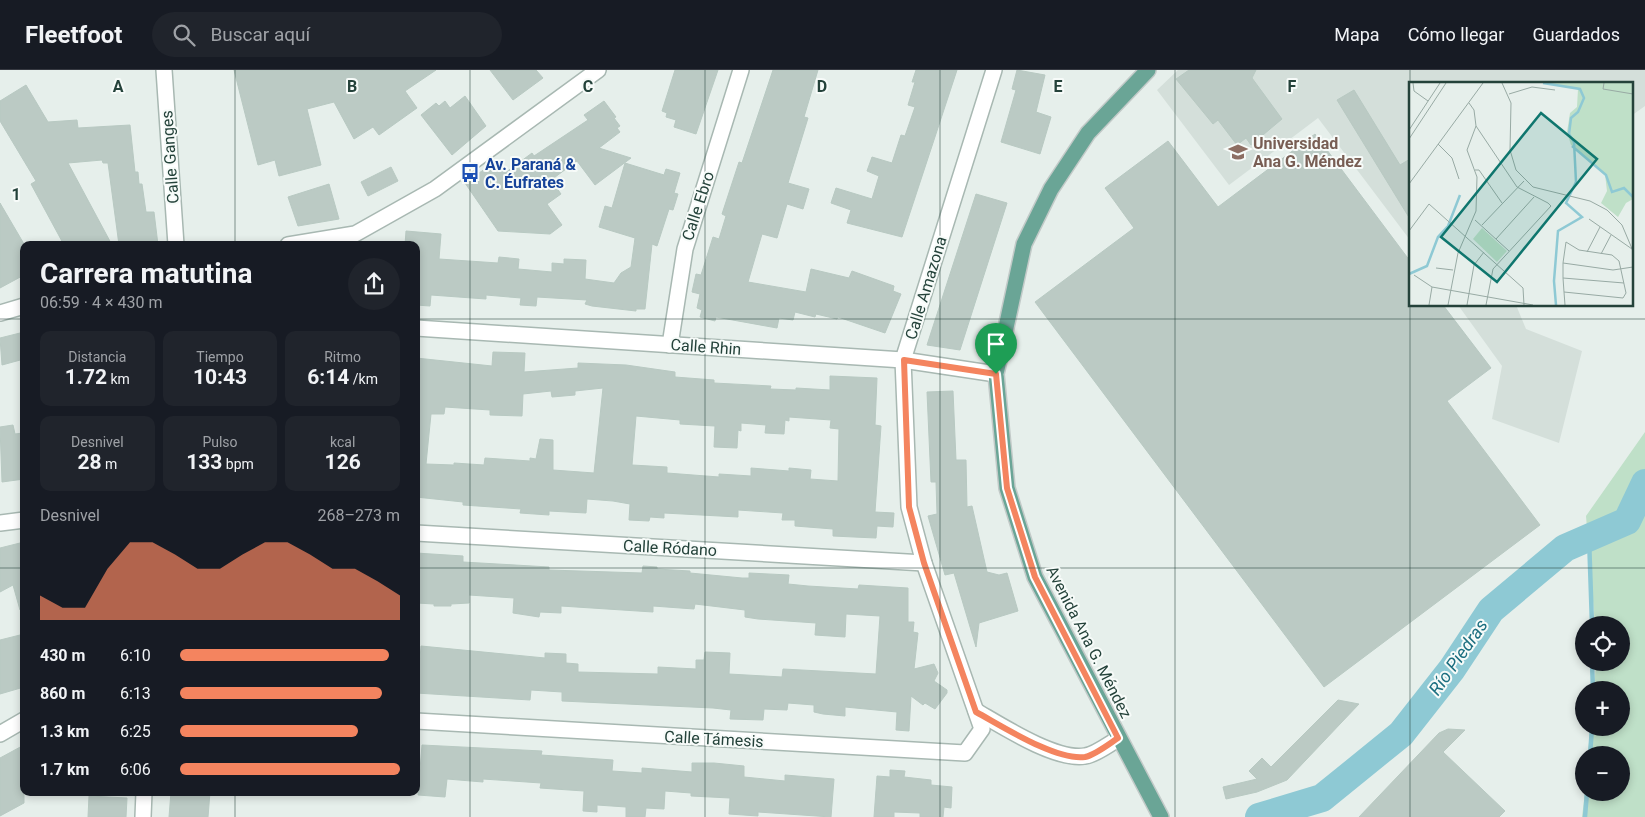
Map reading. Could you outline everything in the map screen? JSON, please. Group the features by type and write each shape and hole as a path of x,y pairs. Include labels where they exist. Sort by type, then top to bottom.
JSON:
{"main road":[{"name":"Avenida Ana G. Méndez","path":"1148,70 1088,133 1051,188 1024,244 996,374 1007,488 1035,577 1161,817"}],"street":[{"name":"Calle Ganges","path":"164,70 176,241"},
{"path":"333,241 356,239 435,189 598,70"},
{"name":"Calle Ebro","path":"670,345 685,249 741,70"},
{"name":"Calle Amazona","path":"976,712 924,563 909,507 904,360 994,70"},
{"path":"0,313 20,307"},
{"name":"Calle Rhin","path":"420,328 904,360 996,374"},
{"path":"0,523 20,520"},
{"name":"Calle Ródano","path":"420,533 924,563"},
{"path":"976,712 1032,742 1071,757 1086,756 1118,738"},
{"name":"Calle Támesis","path":"420,721 965,753 982,729 976,712"},
{"path":"0,734 20,722"},
{"path":"142,817 144,796"}],"shaded area":[{"name":"Universidad Ana G. Méndez","path":"1178,70 1645,70 1645,106 1632,115 1632,82 1409,82 1409,239 1318,118 1229,185 1157,90"},
{"path":"1459,306 1516,306 1526,329 1582,351 1559,443 1492,419 1502,366"}],"green space":[{"path":"1645,432 1645,817 1582,817 1584,801 1630,801 1630,746 1589,746 1589,736 1630,736 1630,681 1595,681 1595,671 1630,671 1630,616 1594,616 1586,516"}],"building":[{"path":"234,70 436,70 405,91 417,108 379,135 373,127 354,139 334,102 307,109 321,165 279,176 275,160 258,165"},
{"path":"490,70 536,70 543,78 513,100"},
{"path":"675,70 718,70 696,134 674,127 676,120 666,117 667,113 662,111"},
{"path":"773,70 818,70 804,117 808,118 788,183 809,189 803,209 787,204 777,238 762,234 748,282 806,292 811,269 849,278 852,271 894,286 893,291 901,294 885,333 838,317 837,319 816,314 815,317 795,312 793,320 779,318 777,328 716,317 715,321 700,317 702,310 697,308 700,294 692,292 696,274 701,275 713,237 719,239 726,216 722,214 739,162 742,163"},
{"path":"916,70 957,70 902,237 847,223 851,210 831,203 836,188 872,199 879,176 867,171 872,157 892,163 901,135 905,136 915,107 908,105 915,82 912,82"},
{"path":"1017,70 1045,75 1036,112 1051,117 1040,154 1001,142 1016,90 1012,89"},
{"path":"1189,70 1256,70 1252,78 1282,119 1251,145 1246,138 1237,145 1218,120 1213,124 1176,79"},
{"path":"26,85 48,122 77,120 78,128 130,125 135,172 138,172 139,184 142,184 146,212 154,212 158,241 118,241 108,163 103,163 102,160 68,163 110,241 62,241 31,184 36,181 0,121 0,101"},
{"path":"1354,90 1400,165 1409,160 1409,217 1337,100"},
{"path":"465,96 486,126 452,155 421,115 436,103 439,106 445,101 450,108"},
{"path":"604,101 616,117 614,118 620,126 617,128 620,132 599,148 631,158 595,185 577,161 551,180 561,194 547,204 562,225 550,234 498,231 465,183 496,161 505,173 532,153 534,156 588,120 584,115"},
{"path":"1315,134 1409,260 1409,306 1444,306 1491,368 1447,401 1540,525 1324,687 1035,302 1134,228 1105,188 1168,141 1218,207"},
{"path":"625,163 664,175 666,169 680,173 674,193 678,194 673,210 669,209 657,246 652,244 645,309 636,309 636,311 592,306 585,304 587,300 537,297 536,306 520,305 521,298 486,295 486,299 431,295 430,306 420,305 420,241 405,241 406,231 441,234 439,259 498,263 499,257 519,259 518,269 552,272 552,263 564,264 564,259 586,260 585,279 614,283 621,273 631,267 635,238 599,227 605,206 612,208"},
{"path":"391,167 398,181 368,196 361,182"},
{"path":"329,184 339,219 298,226 288,197"},
{"path":"976,194 1007,203 960,350 927,345"},
{"path":"0,203 22,241 20,241 20,277 0,288"},
{"path":"20,333 20,360 2,365 0,338"},
{"path":"493,352 525,353 524,372 578,368 578,363 626,365 675,372 675,377 714,380 714,383 771,386 770,389 830,390 830,376 877,378 875,425 881,426 875,512 894,513 893,527 877,526 876,538 833,536 833,529 795,526 795,520 782,520 783,513 738,510 738,517 664,513 664,518 650,517 649,521 629,520 630,504 613,501 587,499 586,513 549,511 549,515 520,513 521,509 463,505 463,502 420,497 420,358 492,366","holes":["603,388 594,473 553,470 553,440 540,439 536,459 530,458 530,461 485,458 484,465 426,464 431,414 444,414 445,407 490,410 490,415 522,416 523,394 551,391 552,397 575,395 575,391","636,416 680,420 680,424 715,426 714,447 737,448 738,430 741,431 741,423 766,425 765,433 784,434 785,420 789,421 789,417 831,420 830,428 839,429 838,481 810,479 811,470 789,468 789,471 751,468 751,476 719,474 719,477 667,473 667,467 632,465"]},
{"path":"953,391 956,460 966,460 967,507 972,506 987,572 999,575 1007,573 1018,611 979,623 976,647 954,573 945,575 928,516 937,514 936,482 931,482 927,392"},
{"path":"13,425 15,434 20,433 20,480 2,482 0,427"},
{"path":"20,543 20,610 13,585 0,592 0,548"},
{"path":"420,553 463,556 463,562 549,567 549,570 642,573 643,566 742,578 749,578 749,573 789,575 788,584 808,586 858,589 859,585 908,588 908,622 914,622 913,632 918,633 914,669 934,664 938,673 934,681 947,690 947,693 935,709 925,703 923,705 911,696 909,731 896,730 897,712 845,707 845,716 814,712 814,705 788,703 787,710 764,709 763,720 730,719 731,710 562,701 562,692 531,690 530,700 420,693 421,646 545,658 545,653 566,654 566,663 578,664 578,672 658,674 658,667 696,669 696,660 704,660 705,652 730,653 729,674 782,677 783,669 876,674 880,616 846,614 845,637 815,635 816,623 745,617 745,610 695,604 694,609 653,606 653,612 561,606 561,613 540,612 539,617 513,613 514,598 469,595 469,603 451,604 451,606 434,606 434,604 420,603"},
{"path":"20,635 20,688 0,694 0,640"},
{"path":"1338,700 1359,704 1287,780 1257,792 1226,799 1223,787 1257,779 1249,771 1262,758 1271,767"},
{"path":"1448,729 1465,730 1443,752 1505,811 1499,817 1359,817 1439,733"},
{"path":"422,745 542,751 541,755 613,760 612,771 642,773 642,768 692,772 692,763 714,763 744,766 744,777 785,781 785,775 834,779 831,817 758,812 758,816 729,814 730,798 691,796 691,793 665,791 664,809 646,808 645,817 626,817 626,807 597,805 597,812 583,811 584,791 540,788 541,783 483,779 483,782 447,779 445,797 420,795"},
{"path":"20,747 20,796 24,796 24,803 0,816 0,758"},
{"path":"890,770 905,771 904,777 931,780 931,785 952,787 951,808 944,807 943,817 920,817 920,813 894,812 894,817 874,817 877,776 890,777"},
{"path":"89,796 127,798 126,817 88,817"},
{"path":"171,796 210,796 208,817 169,817"}],"waterway":[{"name":"Río Piedras","path":"1259,817 1322,798 1401,734 1452,669 1491,610 1565,548 1627,521 1645,483"},
{"path":"1589,537 1592,616"},
{"path":"1592,671 1593,681"},
{"path":"1591,736 1591,746"},
{"path":"1585,817 1586,801"}],"place":[{"name":"Universidad Ana G. Méndez","path":"1238,152"},
{"name":"Av. Paraná & C. Éufrates","path":"470,173"}],"route":[{"path":"904,360 996,374 1007,488 1035,577 1118,738 1086,756 1071,757 1032,742 976,712 924,563 909,507 904,360"}]}
